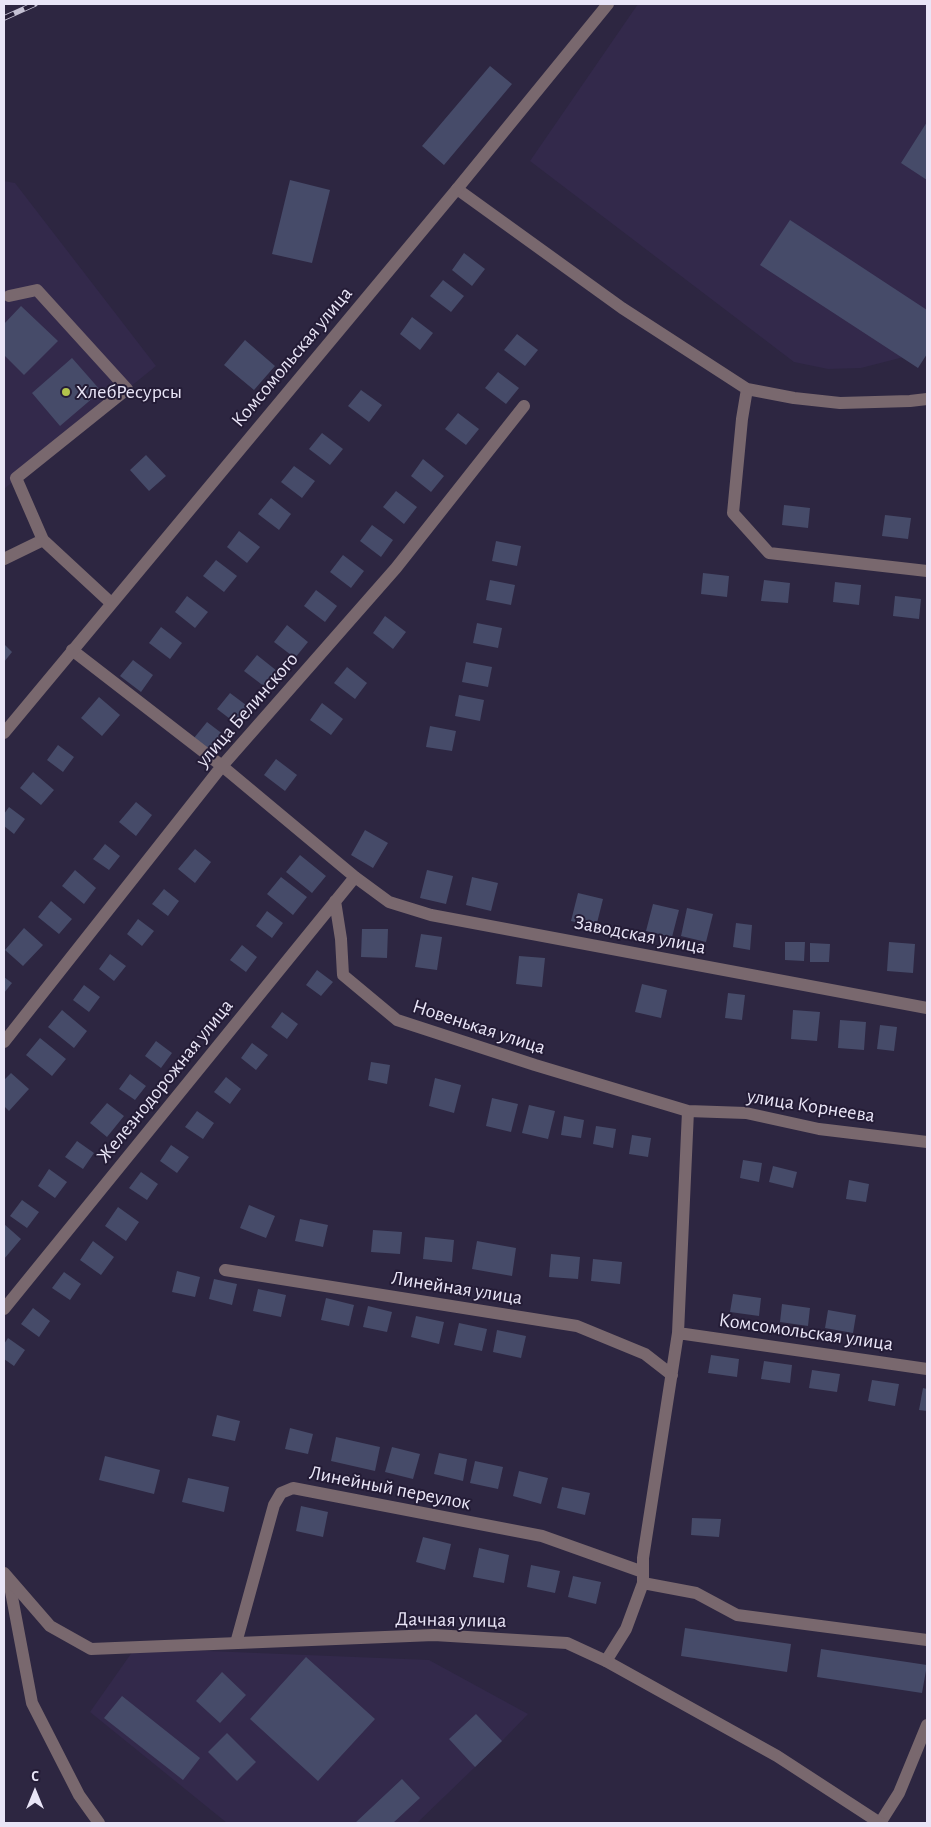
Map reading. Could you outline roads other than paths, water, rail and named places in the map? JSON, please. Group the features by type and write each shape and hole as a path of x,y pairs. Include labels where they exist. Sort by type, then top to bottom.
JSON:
{"street":[{"name":"Комсомольская улица","path":"4,733 457,190 608,4"},
{"path":"457,190 622,308 747,389 794,398 840,403 927,399"},
{"path":"9,296 37,290 127,389 16,478 43,540 111,603"},
{"path":"747,389 742,419 733,513 768,553 927,571"},
{"name":"улица Белинского","path":"4,1042 222,766 396,568 524,406"},
{"path":"4,559 43,540"},
{"name":"Заводская улица","path":"72,650 222,766 355,877 388,902 430,915 927,1008"},
{"name":"Железнодорожная улица","path":"4,1309 355,877"},
{"name":"Новенькая улица","path":"335,901 341,939 343,975 397,1020 535,1065 688,1111"},
{"path":"606,1661 626,1629 643,1578 643,1558 678,1333 688,1111"},
{"name":"улица Корнеева","path":"688,1111 746,1114 819,1129 927,1142"},
{"name":"Линейная улица","path":"225,1270 577,1326 645,1354 672,1375"},
{"name":"Комсомольская улица","path":"678,1333 927,1369"},
{"name":"Линейный переулок","path":"236,1643 274,1504 281,1493 293,1488 542,1536 643,1578 696,1593 736,1615 927,1640"},
{"path":"6,1577 32,1703 79,1795 99,1823"},
{"name":"Дачная улица","path":"6,1577 50,1626 91,1649 434,1635 567,1643 606,1661 777,1756 880,1823"},
{"path":"880,1823 899,1794 927,1728"}],"railway":[{"path":"4,18 35,4"}],"place":[{"name":"ХлебРесурсы","path":"66,392"}]}
